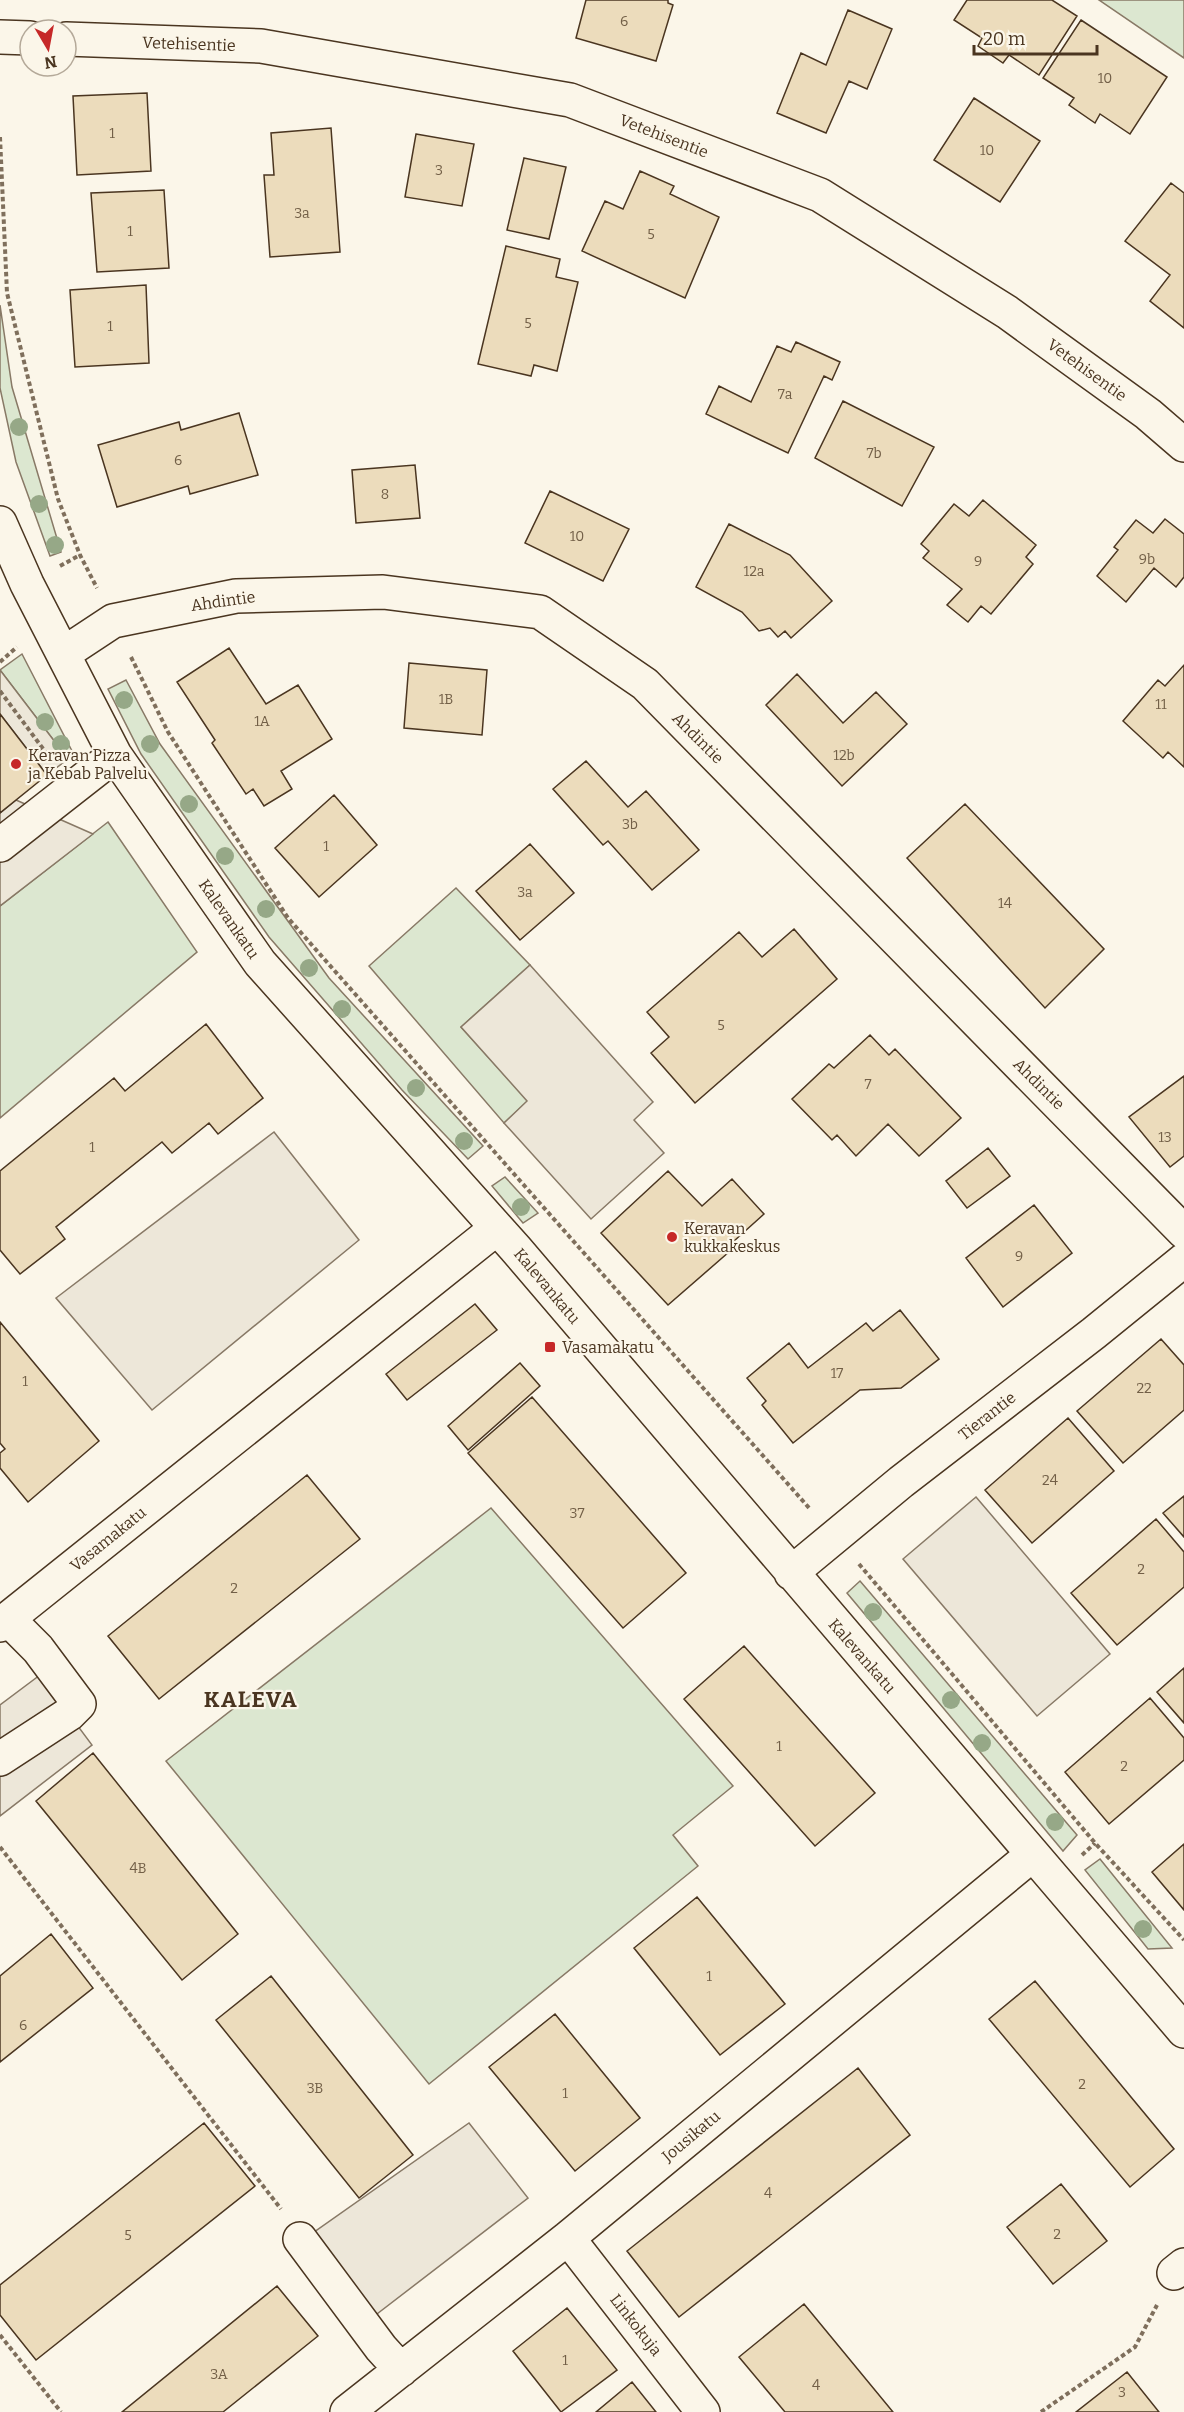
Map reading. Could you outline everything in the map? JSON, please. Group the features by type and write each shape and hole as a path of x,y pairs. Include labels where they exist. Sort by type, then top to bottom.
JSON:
{"street":[{"path":"0,37 18,38"},
{"name":"Vetehisentie","path":"78,39 261,46 570,100 820,195 1006,312 1148,414 1184,445"},
{"name":"Kalevankatu","path":"0,526 115,756 260,963 497,1228 1032,1855 1177,2010"},
{"name":"Ahdintie","path":"63,654 114,621 236,596 383,592 540,612 645,684 1184,1232"},
{"path":"0,845 115,756"},
{"name":"Vasamakatu","path":"4,1622 497,1228"},
{"name":"Tierantie","path":"791,1573 901,1482 1094,1333 1184,1260"},
{"path":"0,1759 69,1714 79,1704 38,1649 4,1622"},
{"name":"Jousikatu","path":"346,2412 568,2238 1032,1855"},
{"name":"Linkokuja","path":"568,2238 703,2412"},
{"path":"300,2239 400,2370"}],"path":[{"path":"0,137 7,293 58,499 80,555 168,732 288,918 836,1537 1095,1843 1184,1940"},
{"path":"0,662 18,646"},
{"path":"0,691 73,789"},
{"path":"32,756 42,748"},
{"path":"0,1847 280,2207 300,2239"},
{"path":"1041,2412 1136,2347 1179,2269"},
{"path":"0,2335 61,2412"}],"green space":[{"path":"1099,0 1184,0 1184,58"},
{"path":"0,305 12,387 61,552 50,556 16,462 0,388"},
{"path":"22,654 73,753 68,759 0,670"},
{"path":"126,680 160,744 329,978 483,1146 468,1159 402,1090 269,937 141,754 108,689"},
{"path":"108,822 197,952 0,1118 0,906"},
{"path":"456,888 530,965 461,1027 528,1101 504,1123 369,966"},
{"path":"505,1177 538,1213 523,1223 492,1186"},
{"path":"491,1508 733,1786 673,1835 698,1866 429,2084 166,1761"},
{"path":"860,1581 1077,1835 1063,1851 847,1593"},
{"path":"1100,1859 1172,1948 1148,1949 1085,1870"}],"shaded area":[{"path":"0,670 68,759 47,775 0,714"},
{"path":"16,800 93,834 0,906 0,813"},
{"path":"530,965 653,1102 634,1120 664,1153 591,1219 504,1123 527,1101 461,1027"},
{"path":"274,1132 359,1240 152,1410 56,1298"},
{"path":"976,1497 1110,1654 1037,1716 903,1559"},
{"path":"40,1675 92,1745 0,1816 0,1705"},
{"path":"469,2123 528,2198 373,2317 310,2235"}],"building":[{"path":"586,0 668,0 668,3 673,5 656,61 576,38"},
{"path":"967,0 1052,0 1077,16 1039,75 1009,55 1003,63 978,46 982,38 954,20"},
{"path":"848,10 892,29 867,89 849,81 826,133 777,113 801,53 826,65"},
{"path":"1081,20 1167,77 1130,134 1100,114 1095,123 1069,105 1074,98 1043,78"},
{"path":"147,93 151,171 77,175 73,96"},
{"path":"974,98 1040,141 1000,202 934,160"},
{"path":"331,128 340,252 270,257 264,175 274,175 271,133"},
{"path":"416,134 474,144 462,206 405,197"},
{"path":"524,158 566,167 549,239 507,230"},
{"path":"640,171 674,186 670,194 719,217 685,298 582,251 605,201 623,209"},
{"path":"1171,183 1184,193 1184,328 1150,301 1170,275 1125,241"},
{"path":"164,190 169,268 97,272 91,193"},
{"path":"506,246 560,259 556,277 578,282 557,371 534,365 531,376 478,364"},
{"path":"146,285 149,363 75,367 70,290"},
{"path":"796,342 840,362 832,380 824,376 788,453 706,414 719,386 751,402 777,346 791,352"},
{"path":"843,401 934,447 902,506 815,458"},
{"path":"239,413 258,475 190,494 188,486 117,507 98,445 179,422 181,430"},
{"path":"415,465 420,518 356,523 352,470"},
{"path":"550,491 629,529 603,581 525,543"},
{"path":"983,500 1036,545 1026,557 1033,564 991,614 981,606 968,622 947,605 962,589 923,558 929,551 921,544 954,504 969,516"},
{"path":"1165,519 1184,534 1184,577 1176,587 1154,568 1126,602 1097,576 1118,550 1114,547 1136,520 1153,533"},
{"path":"729,524 790,555 832,601 791,638 785,631 778,637 770,628 759,631 742,612 696,587"},
{"path":"229,648 266,704 298,685 332,739 281,771 292,789 264,806 253,789 246,794 212,743 215,740 177,682"},
{"path":"409,663 487,670 482,735 404,728"},
{"path":"1184,665 1184,767 1168,752 1163,758 1123,721 1158,680 1165,686"},
{"path":"797,674 843,723 876,692 907,724 842,786 766,705"},
{"path":"0,714 47,775 0,813"},
{"path":"586,761 628,807 646,791 699,850 652,890 608,841 603,845 553,789"},
{"path":"334,795 377,845 319,897 275,848"},
{"path":"965,804 1104,949 1045,1008 907,858"},
{"path":"530,844 574,893 520,940 476,891"},
{"path":"794,929 837,979 695,1103 651,1053 669,1037 647,1012 739,932 762,957"},
{"path":"206,1024 263,1098 218,1134 209,1123 172,1153 162,1142 56,1227 65,1239 20,1274 0,1250 0,1171 114,1078 125,1091"},
{"path":"870,1035 889,1055 895,1049 961,1118 919,1156 888,1124 856,1156 837,1135 832,1140 792,1099 829,1064 834,1068"},
{"path":"1184,1076 1184,1156 1170,1167 1129,1117"},
{"path":"988,1148 1010,1176 967,1208 946,1181"},
{"name":"Keravan kukkakeskus","path":"668,1171 702,1206 732,1179 764,1214 734,1241 737,1245 668,1305 601,1233"},
{"path":"1034,1205 1072,1253 1003,1307 966,1258"},
{"path":"475,1304 497,1330 407,1400 386,1374"},
{"path":"900,1310 939,1359 901,1388 860,1390 793,1443 762,1405 766,1401 747,1378 789,1343 808,1368 866,1323 873,1331"},
{"path":"0,1322 99,1441 28,1502 0,1468 0,1453 5,1449 0,1443"},
{"path":"1161,1339 1184,1365 1184,1410 1123,1463 1077,1411"},
{"path":"520,1363 540,1386 468,1450 448,1426"},
{"path":"532,1397 686,1573 623,1628 468,1453"},
{"path":"1068,1418 1114,1471 1032,1543 985,1490"},
{"path":"307,1475 360,1539 159,1699 108,1636"},
{"path":"1184,1496 1184,1537 1163,1513"},
{"path":"1156,1519 1184,1552 1184,1587 1117,1645 1071,1593"},
{"path":"744,1646 875,1793 815,1846 684,1699"},
{"path":"1184,1668 1184,1723 1157,1692"},
{"path":"1150,1698 1184,1738 1184,1760 1109,1824 1065,1772"},
{"path":"93,1753 238,1934 182,1980 36,1801"},
{"path":"1184,1844 1184,1910 1152,1872"},
{"path":"697,1897 785,2004 720,2055 634,1948"},
{"path":"51,1934 93,1988 0,2062 0,1976"},
{"path":"271,1976 413,2155 359,2198 216,2020"},
{"path":"1035,1981 1174,2149 1130,2187 989,2019"},
{"path":"555,2014 640,2118 575,2171 489,2067"},
{"path":"858,2068 910,2135 679,2317 627,2251"},
{"path":"204,2123 255,2186 36,2360 0,2315 0,2285"},
{"path":"1061,2184 1107,2241 1053,2284 1007,2227"},
{"path":"277,2286 318,2336 223,2412 122,2412"},
{"path":"804,2304 893,2412 785,2412 739,2357"},
{"path":"567,2308 617,2370 561,2412 513,2351"},
{"path":"1127,2372 1159,2412 1076,2412"},
{"path":"632,2382 656,2412 596,2412"}],"place":[{"name":"Keravan Pizza ja Kebab Palvelu","path":"16,764"},
{"name":"Keravan kukkakeskus","path":"672,1237"},
{"name":"Vasamakatu","path":"550,1347"}],"district":[{"name":"KALEVA","path":"251,1699"}]}
